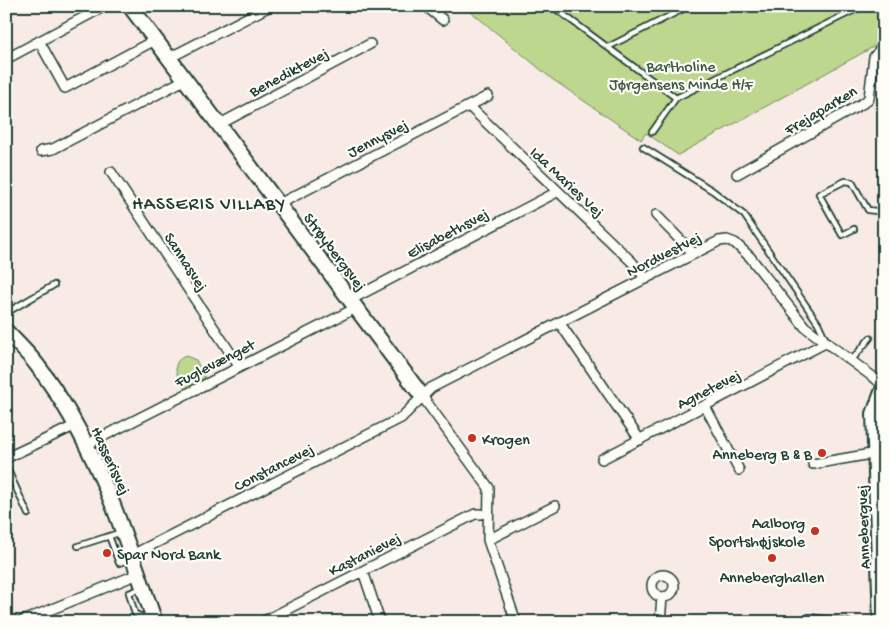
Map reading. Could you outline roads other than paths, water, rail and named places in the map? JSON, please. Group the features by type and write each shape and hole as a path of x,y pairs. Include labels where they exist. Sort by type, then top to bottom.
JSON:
{"street":[{"path":"6,59 105,6"},
{"name":"Strøybergsvej","path":"130,6 422,396"},
{"path":"169,58 270,6"},
{"path":"426,6 443,20"},
{"path":"40,41 65,88 155,40"},
{"name":"Benediktevej","path":"220,124 370,44"},
{"name":"Frejaparken","path":"737,174 865,102 869,98 874,57 884,45"},
{"path":"41,151 53,149 186,79"},
{"name":"Jennysvej","path":"279,204 488,96"},
{"name":"Ida Maries Vej","path":"468,106 632,262 646,278"},
{"name":"Sannasvej","path":"111,172 239,366"},
{"name":"Elisabethsvej","path":"353,304 557,192"},
{"path":"656,215 694,254"},
{"name":"Nordvestvej","path":"422,396 431,388 559,322 719,241 727,240 735,243 750,257 794,316 805,327 884,386"},
{"name":"Fuglevænget","path":"86,445 239,366 353,304"},
{"path":"559,322 640,440"},
{"name":"Hasserisvej","path":"6,330 36,364 76,425 124,531 153,618"},
{"name":"Agnetevej","path":"602,459 827,342"},
{"name":"Annebergvej","path":"881,622 883,584 876,453 876,406 884,386"},
{"path":"422,396 486,482 490,496 488,540 516,622"},
{"name":"Constancevej","path":"132,556 401,418 412,410 422,396"},
{"name":"Annebergvej","path":"876,430 884,402"},
{"path":"705,406 739,470"},
{"path":"6,458 76,425"},
{"path":"814,464 876,453"},
{"path":"488,540 555,506"},
{"name":"Kastanievej","path":"262,622 272,619 474,514 481,514"},
{"path":"363,571 380,622"},
{"path":"20,622 138,574"},
{"path":"660,622 662,597"}],"lane":[{"path":"552,6 676,98"},
{"path":"608,47 688,6"},
{"path":"652,132 676,98 863,6"},
{"path":"643,147 713,191 744,215 818,323 827,342"},
{"path":"854,229 842,236 819,194 844,181 852,182 868,210 884,212"},
{"path":"6,313 54,285"},
{"path":"851,361 870,338"},
{"path":"6,466 28,514"},
{"path":"78,546 124,531"},
{"path":"110,536 119,563 132,556"},
{"path":"808,617 819,620 848,622"}],"place":[{"name":"Krogen","path":"472,438"},
{"name":"Anneberg B & B","path":"822,453"},
{"name":"Aalborg Sportshøjskole","path":"815,531"},
{"name":"Spar Nord Bank","path":"107,553"},
{"name":"Anneberghallen","path":"772,558"}],"district":[{"name":"HASSERIS VILLABY","path":"209,202"}],"park label":[{"name":"Bartholine Jørgensens Minde H/F","path":"681,74"}]}
